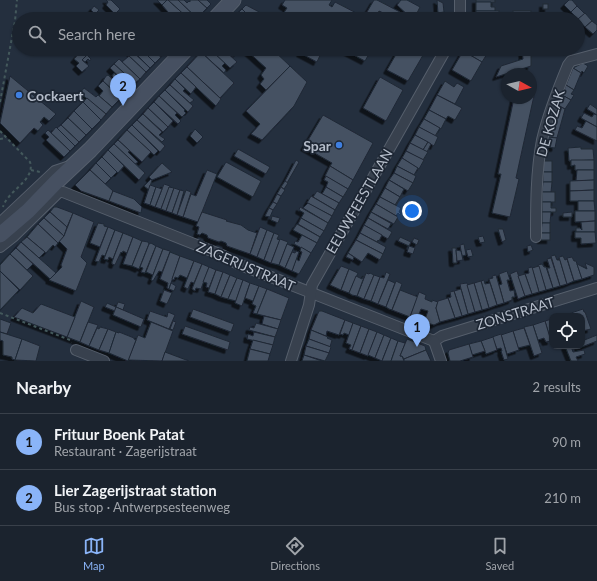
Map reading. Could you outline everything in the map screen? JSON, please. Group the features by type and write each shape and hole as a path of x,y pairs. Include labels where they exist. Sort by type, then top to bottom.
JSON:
{"street":[{"path":"222,12 233,0"},
{"path":"460,0 460,12"},
{"name":"DE KOZAK","path":"536,237 538,166 543,138 555,96 571,61 597,54"},
{"path":"0,235 28,212 179,56"},
{"name":"EEUWFEESTLAAN","path":"291,361 309,305 312,285 442,56"},
{"path":"0,223 55,171 74,164"},
{"name":"ZAGERIJSTRAAT","path":"0,247 14,236 59,192 63,192 222,255 238,264 434,340"},
{"name":"ZONSTRAAT","path":"434,340 442,336 597,288"},
{"path":"434,340 441,361"},
{"path":"76,350 104,361"}],"path":[{"path":"16,12 17,0"},
{"path":"0,102 12,37"},
{"path":"0,131 30,162 31,166 28,177 7,198 2,210"},
{"path":"0,139 6,138"},
{"path":"0,313 70,340 76,350"}],"building":[{"path":"106,0 111,0 120,9 117,12 113,12 106,5 108,2"},
{"path":"157,0 167,0 162,5"},
{"path":"168,0 181,12 168,12 162,5"},
{"path":"168,0 178,0 191,12 181,12"},
{"path":"178,0 184,0 187,3 189,1 190,2 190,0 198,0 207,8 203,12 191,12"},
{"path":"198,0 207,0 211,4 207,8"},
{"path":"285,0 332,0 329,5 332,7 335,2 354,12 284,12 287,8 282,5"},
{"path":"374,0 377,0 400,12 381,12 367,12"},
{"path":"401,0 407,0 420,7 418,12 405,12 397,5"},
{"path":"437,0 443,3 444,12 438,12"},
{"path":"476,0 495,0 495,2 476,2"},
{"path":"569,0 572,0 577,6 571,12 564,5"},
{"path":"476,2 491,2 491,7 495,7 495,11 476,11"},
{"path":"543,4 548,4 548,9 543,9"},
{"path":"246,5 259,12 245,12 242,9"},
{"path":"94,6 99,10 97,12 93,12 91,10"},
{"path":"577,6 583,12 571,12"},
{"path":"476,11 499,11 499,12"},
{"path":"513,11 531,11 531,12"},
{"path":"585,13 592,21 585,27"},
{"path":"592,21 597,25 597,30 593,34 585,27"},
{"path":"77,56 86,56 82,60 89,66 82,72 76,66 79,63 74,59"},
{"path":"86,56 91,59 90,61 88,59 85,62 82,60"},
{"path":"129,56 137,56 150,68 146,72"},
{"path":"129,56 146,72 140,79 122,62"},
{"path":"138,56 148,56 155,63 150,68"},
{"path":"148,56 161,57 155,63"},
{"path":"197,56 205,56 234,83 220,98 187,67"},
{"path":"205,56 218,56 225,63 222,66 226,70 224,73"},
{"path":"217,56 231,56 237,62 230,68"},
{"path":"253,56 279,56 290,66 266,90 260,84 264,79 261,75 266,68"},
{"path":"306,56 320,56 317,62"},
{"path":"355,56 368,56 365,61"},
{"path":"395,56 423,56 408,81 387,70"},
{"path":"460,56 472,56 482,62 471,81 452,70"},
{"path":"472,56 486,56 482,62"},
{"path":"523,56 531,56 531,66 525,68 501,68 501,75 496,77 501,66 523,59"},
{"path":"119,59 140,79 135,83 114,64"},
{"path":"583,63 588,66 584,73 582,71 581,73 573,68"},
{"path":"114,64 135,83 131,88 110,68"},
{"path":"290,66 307,82 294,106 262,140 251,134 260,124 246,111"},
{"path":"187,67 221,99 216,106 181,73"},
{"path":"573,68 581,73 574,90 566,85"},
{"path":"114,73 131,88 127,92 115,81 116,80 112,76"},
{"path":"181,73 196,87 191,94 175,79"},
{"path":"108,75 127,92 121,98 103,81"},
{"name":"Cockaert","path":"10,76 56,114 49,121 44,117 40,122 43,125 38,131 34,128 20,143 0,123"},
{"path":"380,77 403,90 386,121 363,108"},
{"path":"175,79 185,89 183,91 194,100 190,103 170,85"},
{"path":"103,81 121,98 112,107 99,96 103,91 98,86"},
{"path":"445,81 454,87 457,83 464,87 455,104 437,95"},
{"path":"170,85 193,106 188,112 165,90"},
{"path":"566,85 574,90 571,94 574,95 571,100 562,95"},
{"path":"84,88 96,97 98,95 112,107 106,114 80,93"},
{"path":"165,90 185,110 184,111 186,113 182,117 159,96"},
{"path":"437,95 462,108 455,120 448,116 446,119 429,110"},
{"path":"562,95 571,100 565,109 557,105"},
{"path":"159,96 177,113 175,115 181,121 178,124 154,102"},
{"path":"87,98 106,114 101,120 83,102"},
{"path":"83,102 101,120 92,129 74,111"},
{"path":"154,102 173,121 168,127 148,108"},
{"path":"513,104 532,104 516,178 519,179 510,217 492,213 501,174 498,174"},
{"path":"590,104 597,109 597,115 587,109"},
{"path":"557,105 565,109 557,138 548,137"},
{"path":"148,108 168,127 163,132 143,114"},
{"path":"429,110 446,119 441,129 424,119"},
{"path":"74,111 92,129 86,135 68,118"},
{"path":"584,113 592,117 594,114 597,115 597,127 581,118"},
{"path":"143,114 162,132 159,135 165,139 162,142 137,120"},
{"name":"Spar","path":"323,115 373,143 353,180 330,166 332,163 304,147"},
{"path":"68,118 86,135 79,142 61,125"},
{"path":"424,119 440,128 435,136 419,127"},
{"path":"137,120 165,146 160,152 132,125"},
{"path":"586,121 597,127 597,141 575,130 577,126 582,128"},
{"path":"61,125 79,142 75,146 57,128"},
{"path":"132,125 158,151 154,155 127,130"},
{"path":"56,127 75,146 70,151 51,133"},
{"path":"419,127 438,137 434,146 415,135"},
{"path":"195,129 203,137 197,143 190,136"},
{"path":"48,130 70,151 64,157 46,140 49,137 45,133"},
{"path":"127,130 151,152 142,162 118,140"},
{"path":"415,135 428,142 423,150 410,143"},
{"path":"548,137 557,138 555,148 546,147"},
{"path":"118,140 130,151 128,152 138,162 135,164 114,144"},
{"path":"428,142 431,144 427,152 423,150"},
{"path":"410,143 428,152 423,160 406,151"},
{"path":"114,144 145,173 139,180 108,150"},
{"path":"581,147 581,149 593,149 594,160 569,161 568,148"},
{"path":"238,149 270,167 266,174 234,156"},
{"path":"108,150 124,166 118,173 102,157"},
{"path":"406,151 424,160 419,169 402,158"},
{"path":"102,157 117,172 111,178 96,163"},
{"path":"402,158 418,168 414,175 397,166"},
{"path":"296,160 299,162 287,183 285,181"},
{"path":"571,160 594,160 594,170 575,170 575,165 571,166"},
{"path":"543,161 552,161 552,172 543,172"},
{"path":"226,162 261,181 253,197 217,177"},
{"path":"96,163 111,178 105,184 90,170"},
{"path":"162,163 172,172 152,180 149,177"},
{"path":"330,166 353,180 348,189 325,176"},
{"path":"397,166 416,176 413,183 394,173"},
{"path":"90,170 113,191 109,201 81,191 75,185"},
{"path":"207,170 217,174 198,222 183,217 191,194 196,196"},
{"path":"577,170 594,170 594,180 576,181"},
{"path":"543,172 552,172 552,182 543,182"},
{"path":"394,173 413,183 408,191 389,180"},
{"path":"326,176 348,189 343,197 326,187 328,182 324,180"},
{"path":"151,179 152,180 149,190 144,186"},
{"path":"389,180 404,189 400,197 385,188"},
{"path":"594,180 594,190 570,191 570,181"},
{"path":"285,181 288,183 284,189 281,187"},
{"path":"543,182 552,182 551,192 542,192"},
{"path":"164,184 170,186 161,209 155,207"},
{"path":"150,185 156,187 150,205 144,203"},
{"path":"156,187 162,189 155,207 150,205"},
{"path":"169,187 174,188 166,211 161,209"},
{"path":"281,187 285,190 281,196 277,194"},
{"path":"326,187 343,197 339,203 322,194"},
{"path":"174,188 180,190 172,213 166,211"},
{"path":"385,188 400,197 395,205 380,197"},
{"path":"180,190 184,191 177,215 172,213"},
{"path":"186,190 191,192 183,217 177,215"},
{"path":"594,190 594,201 570,201 570,191"},
{"path":"113,191 134,199 142,207 141,213 109,201"},
{"path":"317,191 339,203 335,210 313,197"},
{"path":"542,192 555,192 555,202 542,202"},
{"path":"277,194 281,196 277,204 273,202"},
{"path":"311,196 335,210 332,216 307,203"},
{"path":"380,197 401,208 399,212 401,213 400,215 398,213 396,216 376,204"},
{"path":"578,201 594,201 595,211 578,211"},
{"path":"273,202 277,204 273,210 269,208"},
{"path":"542,202 551,202 551,208 556,208 556,212 542,212"},
{"path":"308,203 332,216 328,223 303,208"},
{"path":"376,204 398,217 394,224 371,212"},
{"path":"54,207 73,213 67,227 50,212"},
{"path":"300,207 328,223 324,231 301,218 304,213 299,210"},
{"path":"269,208 273,210 270,217 265,216"},
{"path":"575,211 595,211 595,221 575,222"},
{"path":"50,212 67,227 64,236 44,218"},
{"path":"202,212 241,225 248,230 257,233 250,254 227,246 226,243 221,241 219,242 208,238 207,235 202,233 200,235 197,234 199,227 196,226"},
{"path":"371,212 392,224 388,229 368,218"},
{"path":"542,212 551,212 550,223 542,223"},
{"path":"572,212 572,217 563,217 563,213"},
{"path":"73,213 94,222 81,257 87,263 76,291 49,280 62,267 61,265 67,249 59,241 64,236"},
{"path":"272,216 280,218 278,223 271,220"},
{"path":"44,218 64,236 58,243 38,224"},
{"path":"301,218 324,231 320,237 298,224"},
{"path":"368,218 392,232 388,239 364,225"},
{"path":"595,221 595,232 576,232 576,228 580,228 582,230 581,222"},
{"path":"98,223 104,224 104,226 108,227 100,247 90,243"},
{"path":"542,223 550,223 550,233 541,233"},
{"path":"38,224 58,243 55,247 53,245 46,253 27,237"},
{"path":"297,224 320,237 317,243 293,230"},
{"path":"364,225 382,235 379,241 378,240 377,242 360,233"},
{"path":"108,227 115,230 105,256 102,255 99,262 95,261"},
{"path":"260,227 267,230 257,257 250,254"},
{"path":"498,229 503,229 506,240 502,242"},
{"path":"115,230 123,233 113,259 109,257 108,260 104,259"},
{"path":"267,230 274,233 264,260 257,257"},
{"path":"575,232 595,232 596,243 581,244 581,238 575,238"},
{"path":"123,233 133,237 127,253 123,251 122,253 121,252 115,265 112,264 112,262"},
{"path":"274,233 279,235 277,239 280,240 271,263 264,260"},
{"path":"360,233 386,247 383,254 356,240"},
{"path":"541,233 550,233 550,240 541,240"},
{"path":"302,235 317,243 311,253 294,244 295,241 298,242"},
{"path":"483,236 485,242 480,243 478,237"},
{"path":"27,237 45,252 39,258 21,242"},
{"path":"133,237 142,241 132,266 123,264"},
{"path":"400,237 411,242 409,246 398,241"},
{"path":"414,238 419,240 417,245 412,242"},
{"path":"280,239 288,242 279,265 271,263"},
{"path":"356,240 383,254 380,260 368,253 362,262 348,253"},
{"path":"142,241 148,242 149,244 139,269 132,266"},
{"path":"21,242 56,273 50,279 16,248"},
{"path":"151,243 156,246 145,273 141,272 143,268 140,267 149,244"},
{"path":"287,244 294,247 285,268 279,265"},
{"path":"464,244 466,255 462,256 460,245"},
{"path":"531,245 533,250 528,252 527,246"},
{"path":"156,246 163,249 153,275 146,272"},
{"path":"409,246 415,248 413,254 407,252"},
{"path":"301,247 311,253 299,274 292,271 296,259 299,261 302,252 300,251"},
{"path":"16,248 33,264 27,270 10,254"},
{"path":"452,248 456,248 457,263 453,263"},
{"path":"163,249 170,252 162,272 159,271 153,281 151,280"},
{"path":"471,249 473,256 468,257 466,250"},
{"path":"456,250 461,251 463,260 457,261"},
{"path":"296,251 299,252 292,271 285,268 292,252 295,253"},
{"path":"170,252 180,256 169,289 167,288 168,283 160,279"},
{"path":"348,253 354,257 353,260 346,257"},
{"path":"10,254 33,276 20,290 0,271 0,265"},
{"path":"555,255 557,260 560,260 567,284 560,286 551,256"},
{"path":"180,256 194,261 187,278 180,275 178,278 175,277 174,280 172,279"},
{"path":"563,256 565,260 567,259 574,281 567,284 559,257"},
{"path":"572,257 574,261 576,261 582,279 574,281 567,258"},
{"path":"551,258 560,286 553,288 547,268 550,268 547,259"},
{"path":"194,261 202,264 194,283 191,282 188,289 184,287"},
{"path":"585,263 594,267 594,275 582,279 577,264 587,269"},
{"path":"202,264 209,267 201,289 196,288 195,291 192,289"},
{"path":"542,264 546,267 553,288 546,290 538,265"},
{"path":"341,266 349,269 341,290 330,285"},
{"path":"539,266 546,290 539,292 532,268"},
{"path":"209,267 216,270 209,288 206,287 207,283 203,282"},
{"path":"532,267 539,292 532,294 525,274 529,273 528,268"},
{"path":"349,269 358,273 349,293 341,290"},
{"path":"216,270 223,272 215,294 208,292"},
{"path":"0,271 19,290 0,310"},
{"path":"507,271 510,280 507,280 510,291 514,290 515,297 512,297 512,300 504,303 499,285 502,284 499,274"},
{"path":"517,271 525,296 518,299 510,274"},
{"path":"223,272 230,275 221,297 215,294"},
{"path":"386,272 390,274 378,304 371,301 380,277 384,278"},
{"path":"366,273 374,275 364,299 357,296"},
{"path":"525,274 532,294 525,296 518,276"},
{"path":"230,275 237,278 228,299 221,297"},
{"path":"374,275 380,277 371,301 364,299"},
{"path":"496,275 504,303 497,305 489,279"},
{"path":"356,276 362,279 364,277 357,296 349,293"},
{"path":"237,278 243,280 236,301 228,299"},
{"path":"243,280 250,283 242,306 235,303"},
{"path":"388,280 395,283 386,307 378,304"},
{"path":"484,280 485,284 490,283 497,305 489,308 481,281"},
{"path":"396,281 402,284 392,310 386,307"},
{"path":"481,281 489,308 482,310 474,283"},
{"path":"171,283 176,286 174,291 169,289"},
{"path":"250,283 259,286 253,301 245,298"},
{"path":"467,283 475,312 468,314 460,284"},
{"path":"474,283 482,310 475,312 467,285"},
{"path":"259,286 267,289 257,314 253,313 256,306 252,304"},
{"path":"267,289 289,298 281,320 257,314"},
{"path":"461,289 468,314 462,316 454,291"},
{"path":"164,290 172,293 167,304 160,301"},
{"path":"400,290 418,297 410,317 392,310"},
{"path":"454,291 462,316 455,318 448,298 451,297 450,292"},
{"path":"419,292 426,295 425,299 432,302 432,300 438,302 436,308 440,322 434,325 424,322 428,311 421,309 417,319 410,317"},
{"path":"448,298 455,318 440,322 436,308 438,301"},
{"path":"81,301 94,307 80,342 67,337"},
{"path":"118,302 125,304 123,310 116,307"},
{"path":"107,303 116,307 115,311 105,307"},
{"path":"41,304 75,317 67,337 14,317 22,308 33,313"},
{"path":"116,307 144,319 141,327 113,315"},
{"path":"193,309 234,324 231,332 190,317"},
{"path":"583,309 585,312 591,329 585,330 585,313 571,313"},
{"path":"150,311 167,317 168,312 175,315 169,329 147,320"},
{"path":"319,311 345,320 339,335 327,331 326,336 311,330"},
{"path":"264,316 281,320 278,329 262,324"},
{"path":"0,319 11,323 7,334 0,332"},
{"path":"345,320 353,323 349,335 344,333 343,335 340,334"},
{"path":"549,320 549,335 545,321"},
{"path":"173,321 176,322 173,330 170,329"},
{"path":"545,321 549,334 549,341 546,342 544,338 538,340 533,325"},
{"path":"88,322 98,325 89,346 80,342"},
{"path":"151,322 173,331 162,361 128,360 138,335 145,338"},
{"path":"256,323 278,329 275,337 249,330 250,327 254,328"},
{"path":"353,323 361,326 352,350 349,349 351,345 346,343"},
{"path":"533,325 542,353 534,356 524,327"},
{"path":"185,326 230,342 228,350 182,334"},
{"path":"361,326 369,329 360,353 352,350"},
{"path":"100,327 108,329 99,350 89,346 97,328 99,329"},
{"path":"524,328 530,345 518,348 513,331"},
{"path":"108,329 116,332 109,353 99,350"},
{"path":"369,329 377,332 368,356 360,353"},
{"path":"311,330 332,340 330,347 309,339"},
{"path":"513,331 519,350 507,354 501,335"},
{"path":"0,332 22,339 15,360 12,359 12,357 3,355 3,341 0,340"},
{"path":"116,332 136,340 128,361 109,353"},
{"path":"254,332 275,337 273,345 247,339 248,334 253,336"},
{"path":"377,332 384,335 375,358 368,355"},
{"path":"501,334 508,359 504,360 501,348 497,349 492,337"},
{"path":"384,335 391,338 382,361 375,358"},
{"path":"597,335 597,341 585,346 585,340"},
{"path":"493,337 497,350 486,354 481,341"},
{"path":"391,338 398,341 391,361 382,361"},
{"path":"22,339 40,346 36,361 15,360"},
{"path":"309,339 331,347 329,353 306,346"},
{"path":"407,339 400,356 402,356 404,361 391,361 398,341 405,343"},
{"path":"407,339 425,346 426,350 404,359 400,356"},
{"path":"253,340 273,345 270,354 250,349"},
{"path":"481,341 485,351 472,355 469,344"},
{"path":"469,344 473,357 460,361 450,361 448,353 449,350"},
{"path":"306,346 329,353 325,361 304,355"},
{"path":"250,349 270,354 268,361 247,361"},
{"path":"566,349 572,349 573,352 584,350 585,354 576,357 578,361 571,361"},
{"path":"426,350 431,361 404,361 404,359"},
{"path":"165,352 189,361 162,361"},
{"path":"304,355 322,361 302,361"}],"place":[{"name":"Cockaert","path":"19,95"},
{"name":"Lier Zagerijstraat station","path":"123,106"},
{"name":"Spar","path":"339,145"},
{"name":"Frituur Boenk Patat","path":"417,347"}]}
